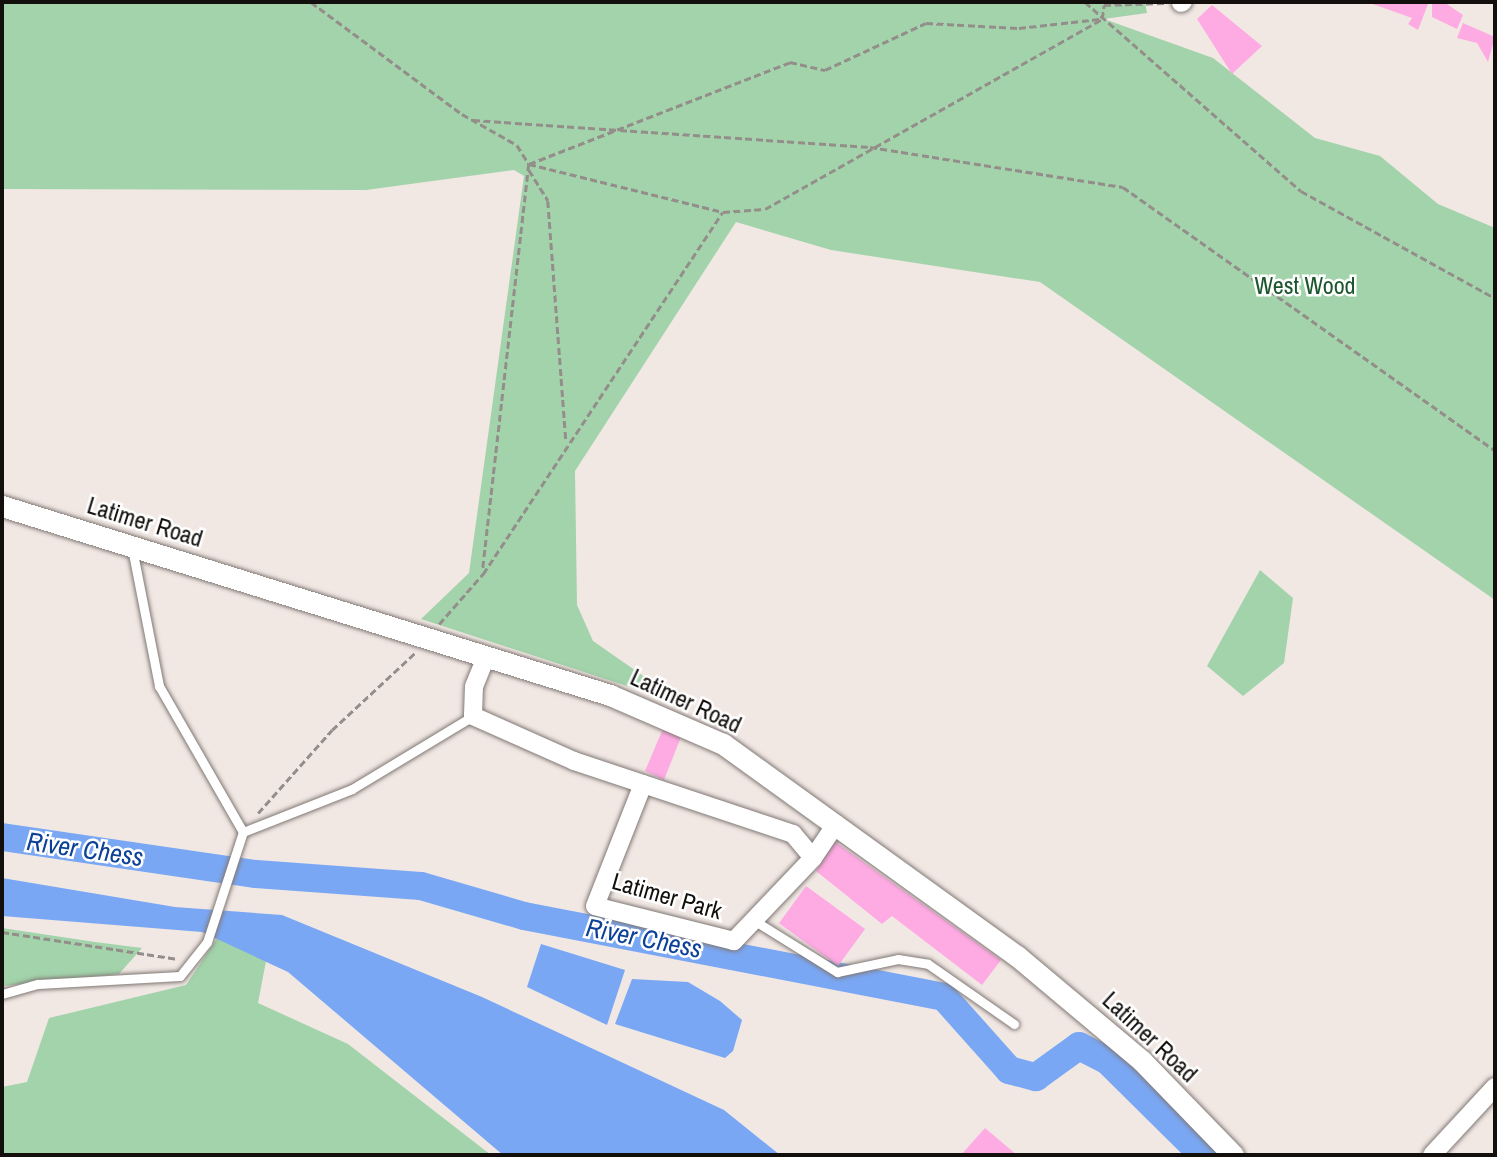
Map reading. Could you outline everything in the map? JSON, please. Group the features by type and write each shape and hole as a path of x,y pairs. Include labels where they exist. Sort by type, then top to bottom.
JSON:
{"street":[{"name":"Latimer Road","path":"2,506 610,695 723,744 1017,956 1142,1061 1233,1155"},
{"path":"486,657 474,686 473,716 643,784 793,834 813,858"},
{"name":"Latimer Park","path":"643,784 595,906 734,940 813,858 836,824"},
{"path":"1432,1155 1495,1087"}],"lane":[{"path":"2,994 38,984 180,976 195,962 207,942 226,876 243,832 159,685 131,545"},
{"path":"243,832 352,789 473,716"},
{"path":"755,921 837,972 898,959 928,964 1014,1024"}],"path":[{"path":"311,2 473,120 517,145 529,164 483,573"},
{"path":"1085,2 1301,191 1495,298"},
{"path":"1102,19 1104,5 1182,3"},
{"path":"529,164 790,62 825,70 926,23 1019,28 1102,19"},
{"path":"529,164 723,212 765,209 870,147 1102,19"},
{"path":"473,120 621,127 870,147 1124,187 1495,450"},
{"path":"529,170 548,201 566,440"},
{"path":"434,629 483,573 566,440 682,281 723,212"},
{"path":"243,832 332,730 422,646"},
{"path":"2,932 195,962"}],"green space":[{"name":"West Wood","path":"2,2 1145,2 1147,13 1104,19 1213,58 1315,138 1380,156 1438,204 1495,228 1495,600 1040,282 831,250 736,222 575,471 577,605 593,641 685,705 421,619 469,573 524,176 514,170 366,190 2,189"},
{"path":"1260,570 1293,598 1284,663 1243,696 1207,666"},
{"path":"2,928 142,948 119,974 2,986"},
{"path":"218,937 266,961 258,1003 348,1044 491,1155 2,1155 2,1087 27,1082 49,1018 186,985"}],"water":[{"path":"2,878 175,907 282,915 482,997 724,1110 780,1155 503,1155 288,972 202,932 2,916"},
{"path":"541,944 625,970 607,1025 527,987"},
{"path":"632,979 688,982 720,1001 742,1020 733,1051 725,1058 615,1024"}],"building":[{"path":"1367,2 1428,4 1418,30 1408,24 1412,18"},
{"path":"1432,2 1444,2 1463,15 1457,29 1432,17"},
{"path":"1212,5 1262,46 1232,74 1197,19"},
{"path":"1463,23 1495,37 1488,62 1477,43 1457,38"},
{"path":"665,724 681,737 664,780 645,771"},
{"path":"834,841 1001,960 982,985 892,916 882,924 816,871"},
{"path":"806,886 865,929 838,966 779,923"},
{"path":"985,1128 1017,1155 961,1155"}],"waterway":[{"name":"River Chess","path":"2,837 256,874 421,886 524,916 944,997 1009,1070 1036,1077 1079,1046 1108,1061 1203,1155"}]}
